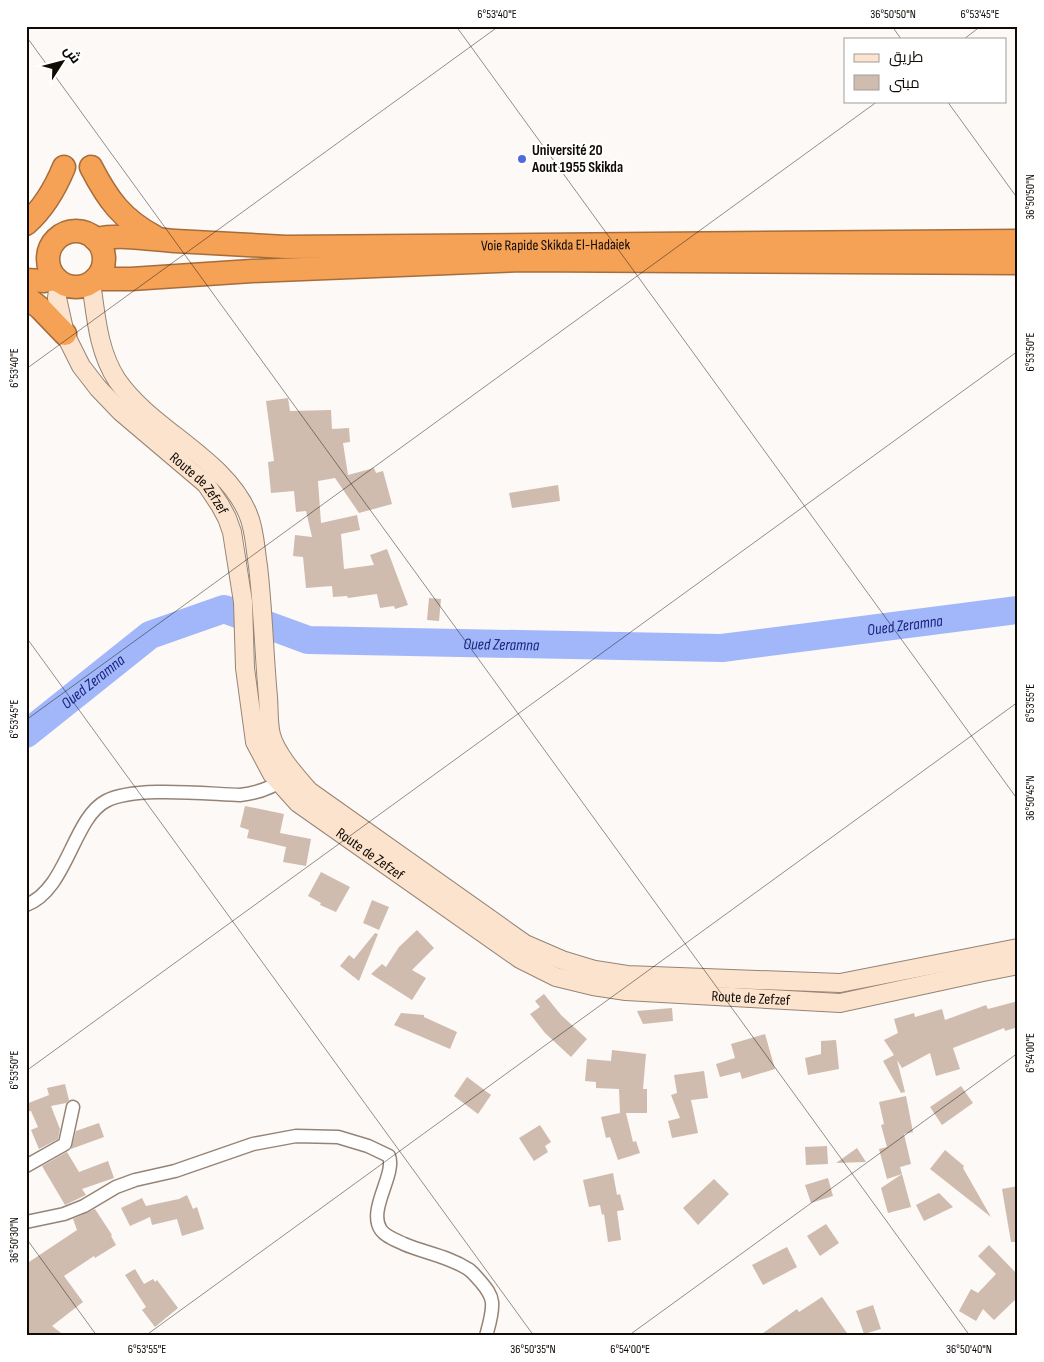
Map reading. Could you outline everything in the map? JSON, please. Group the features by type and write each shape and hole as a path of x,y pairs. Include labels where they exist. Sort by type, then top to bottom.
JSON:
{"highway":[{"path":"26,224 42,208 51,195 64,167"},
{"path":"91,167 104,192 116,209 132,223 160,240"},
{"name":"Voie Rapide Skikda El-Hadaiek","path":"26,239 54,241 66,233 77,231 88,234 95,239 118,236 286,247 1018,242"},
{"path":"93,281 102,268 104,255 99,243 95,239"},
{"path":"54,241 48,253 48,260 49,267 58,280"},
{"name":"Voie Rapide Skikda El-Hadaiek","path":"26,280 58,280 72,287 85,286 93,281 252,271 523,260 1018,263"},
{"path":"26,297 40,308 65,334"}],"main road":[{"name":"Route de Zefzef","path":"58,280 57,298 65,334 81,366 98,388 121,412 201,479 220,505 232,532 243,602 245,668 255,742 272,774 286,777 309,791 525,944 562,960 595,970 627,975 840,983 1018,948"},
{"name":"Route de Zefzef","path":"93,281 100,342 117,380 138,405 227,480 242,500 253,530 262,602 271,735 286,763 286,777 298,803 520,958 556,976 593,986 626,991 840,1003 1018,965"}],"street":[{"path":"26,905 33,903 49,887 65,863 95,807 108,800 147,792 240,795 255,793 286,777"},
{"path":"26,1166 65,1144 73,1107"},
{"path":"26,1222 64,1214 84,1206 116,1187 135,1180 175,1171 253,1144 296,1136 338,1137 368,1146 389,1156 391,1162 378,1216 380,1229 389,1237 416,1249 451,1260 469,1270 488,1289 492,1302 491,1318 486,1336"}],"building":[{"path":"288,398 290,411 331,410 332,429 349,428 350,442 343,443 348,475 374,468 376,473 383,471 392,504 359,513 335,478 318,481 321,523 357,515 360,530 341,534 344,569 374,565 370,555 387,549 408,605 395,609 394,606 380,608 377,594 348,598 347,596 333,597 332,586 306,588 303,557 293,556 295,535 312,537 306,511 296,512 294,491 271,493 268,462 274,461 266,401"},
{"path":"558,485 560,501 512,508 509,493"},
{"path":"429,598 441,599 439,621 427,620"},
{"path":"245,806 284,814 280,833 311,839 306,866 283,862 286,847 247,838 249,830 240,827"},
{"path":"321,872 350,887 336,912 320,905 321,903 308,896"},
{"path":"372,900 389,907 379,930 363,923"},
{"path":"417,930 434,948 412,970 426,978 412,1000 371,974 382,964 386,967 399,947"},
{"path":"375,933 378,934 359,981 340,966 349,955 354,959"},
{"path":"544,994 561,1015 587,1039 571,1057 545,1033 530,1014 540,1007 535,1001"},
{"path":"1018,1001 1018,1027 1005,1031 1004,1028 953,1048 960,1069 936,1076 930,1053 902,1068 897,1060 905,1092 901,1093 883,1061 894,1055 884,1040 898,1033 894,1019 914,1013 915,1017 942,1009 945,1020 986,1005 988,1009"},
{"path":"672,1008 673,1021 643,1024 637,1011"},
{"path":"401,1013 424,1015 424,1017 457,1032 450,1049 394,1025"},
{"path":"765,1034 775,1069 742,1079 740,1072 720,1077 716,1064 735,1058 731,1044"},
{"path":"836,1040 839,1069 808,1075 805,1058 821,1054 821,1041"},
{"path":"612,1050 646,1054 643,1089 647,1089 647,1113 626,1113 633,1142 636,1141 640,1153 618,1160 610,1137 606,1138 601,1117 620,1113 619,1089 596,1088 596,1082 585,1081 587,1059 611,1061"},
{"path":"704,1071 708,1098 691,1100 698,1133 672,1138 668,1121 680,1118 671,1095 677,1093 674,1075"},
{"path":"467,1077 491,1095 478,1114 454,1096"},
{"path":"65,1084 69,1100 66,1103 51,1106 60,1129 58,1139 39,1149 31,1130 38,1127 31,1111 26,1112 26,1104 49,1095 47,1088"},
{"path":"961,1086 973,1103 942,1125 930,1107"},
{"path":"906,1096 913,1132 904,1134 911,1164 900,1167 902,1174 887,1179 879,1149 887,1147 881,1125 884,1124 879,1102"},
{"path":"99,1123 104,1137 71,1149 76,1131"},
{"path":"540,1125 551,1142 545,1146 548,1152 534,1161 519,1138"},
{"path":"827,1146 828,1164 806,1165 805,1147"},
{"path":"857,1148 866,1162 836,1163"},
{"path":"945,1150 964,1166 963,1168 991,1217 930,1169"},
{"path":"67,1152 79,1172 108,1161 114,1178 82,1189 86,1195 65,1205 42,1166"},
{"path":"613,1173 617,1195 620,1194 624,1210 617,1211 621,1240 608,1242 604,1214 602,1215 600,1205 589,1207 583,1180"},
{"path":"902,1174 911,1207 888,1213 881,1188"},
{"path":"828,1178 833,1196 811,1203 805,1185"},
{"path":"714,1179 729,1194 698,1225 683,1208"},
{"path":"1018,1186 1018,1242 1011,1242 1002,1189"},
{"path":"939,1193 953,1207 924,1221 916,1205"},
{"path":"187,1195 193,1209 197,1207 204,1229 182,1236 177,1219 152,1225 150,1217 130,1226 121,1208 142,1198 146,1206 179,1199"},
{"path":"95,1209 112,1235 116,1245 95,1258 94,1256 64,1276 83,1302 52,1326 65,1336 26,1336 26,1264 77,1230 73,1219"},
{"path":"826,1224 839,1243 820,1256 807,1236"},
{"path":"989,1245 1018,1275 1018,1297 994,1320 983,1309 976,1321 959,1311 971,1289 978,1293 996,1274 978,1256"},
{"path":"787,1247 797,1267 763,1285 752,1265"},
{"path":"135,1269 144,1284 153,1279 155,1282 157,1280 178,1308 155,1327 142,1310 146,1307 125,1275"},
{"path":"822,1297 849,1336 759,1336 797,1309 799,1312"},
{"path":"873,1305 881,1329 864,1334 856,1311"}],"waterway":[{"name":"Oued Zeramna","path":"26,734 150,635 224,609 308,640 722,648 1018,610"}],"place":[{"name":"Université 20 Aout 1955 Skikda","path":"522,159"}]}
